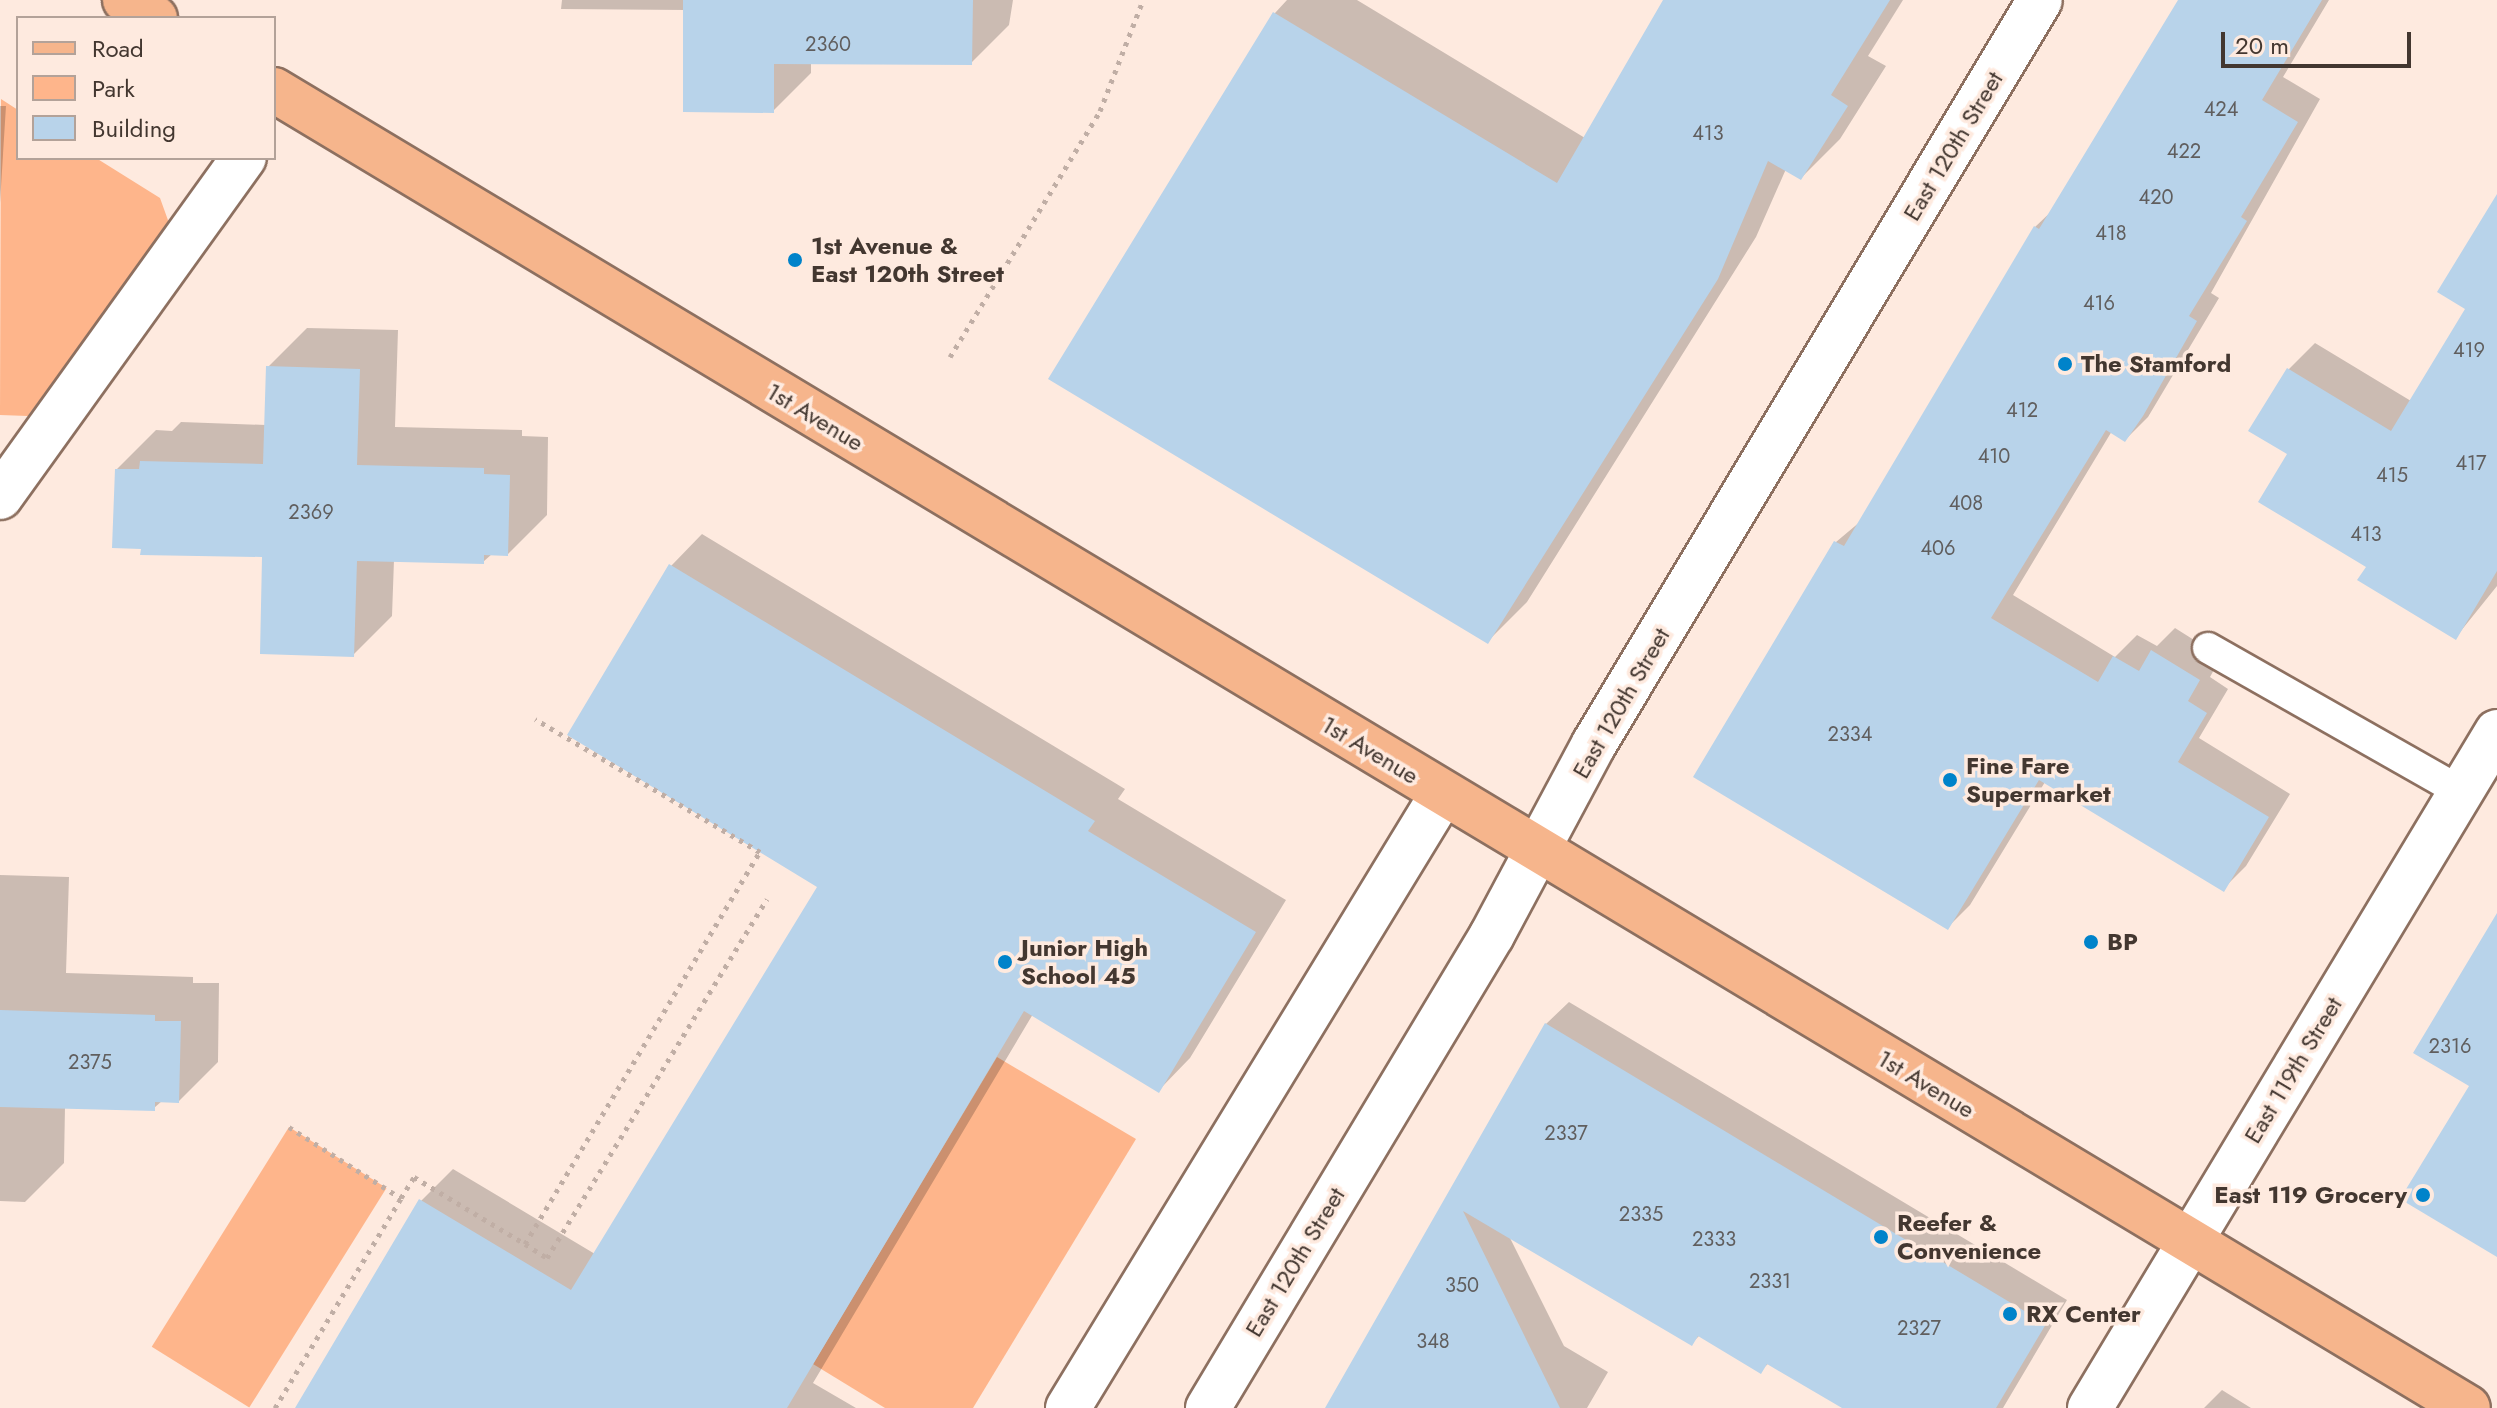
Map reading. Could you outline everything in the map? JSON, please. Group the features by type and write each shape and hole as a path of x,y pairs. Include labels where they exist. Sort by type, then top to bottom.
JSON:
{"main road":[{"path":"125,0 152,16"},
{"name":"1st Avenue","path":"277,99 1541,849 2189,1243 2468,1408"}],"street":[{"name":"East 120th Street","path":"1208,1408 1541,849 1594,744 2040,0"},
{"path":"0,497 243,160"},
{"name":"East 119th Street","path":"2090,1408 2497,732"},
{"path":"1068,1408 1443,793"}],"lane":[{"path":"2208,648 2461,792"}],"path":[{"path":"950,357 1100,111 1143,0"},
{"path":"525,1244 760,852 535,719"},
{"path":"275,1408 414,1177 547,1258 767,899"},
{"path":"289,1127 401,1198"}],"green space":[{"path":"1,99 16,109 16,160 99,160 160,198 169,223 28,416 0,415"},
{"path":"997,1057 1136,1139 973,1408 885,1408 813,1364"},
{"path":"289,1127 387,1188 249,1408 152,1347"}],"building":[{"path":"683,0 973,0 972,65 774,64 774,113 683,112"},
{"path":"1663,0 1890,0 1831,95 1848,106 1801,180 1768,161 1718,279 1488,644 1048,379 1273,12 1557,183"},
{"path":"2178,0 2322,0 2262,100 2298,122 2241,217 2247,221 2189,316 2197,321 2143,416 2125,442 2106,430 1991,618 2098,682 2113,656 2139,671 2151,650 2200,680 2188,701 2207,713 2178,762 2269,817 2224,892 2039,780 1948,930 1693,777 1834,541 1844,546 2034,226 2039,229"},
{"path":"2497,194 2497,571 2456,640 2357,580 2366,567 2258,502 2287,454 2248,431 2287,368 2391,431 2465,309 2437,292"},
{"path":"266,366 360,369 357,465 484,468 484,474 510,475 508,556 484,555 484,564 357,561 354,657 260,654 262,557 140,555 141,549 112,548 115,469 139,469 140,461 263,464"},
{"name":"Junior High School 45","path":"669,564 1095,821 1088,831 1256,932 1159,1093 1024,1011 787,1408 295,1408 419,1199 571,1290 817,887 567,735"},
{"path":"2497,913 2497,1257 2400,1199 2469,1086 2413,1053"},
{"path":"0,1010 155,1015 155,1021 181,1021 179,1103 155,1102 155,1111 0,1107"},
{"path":"1545,1023 2046,1324 1996,1408 1842,1408 1767,1364 1761,1374 1698,1336 1692,1346 1463,1211 1560,1408 1325,1408"}],"place":[{"name":"1st Avenue & East 120th Street","path":"795,260"},
{"name":"The Stamford","path":"2065,364"},
{"name":"Fine Fare Supermarket","path":"1950,780"},
{"name":"BP","path":"2091,942"},
{"name":"Junior High School 45","path":"1005,962"},
{"name":"East 119 Grocery","path":"2423,1195"},
{"name":"Reefer & Convenience","path":"1881,1237"},
{"name":"RX Center","path":"2010,1314"}]}
